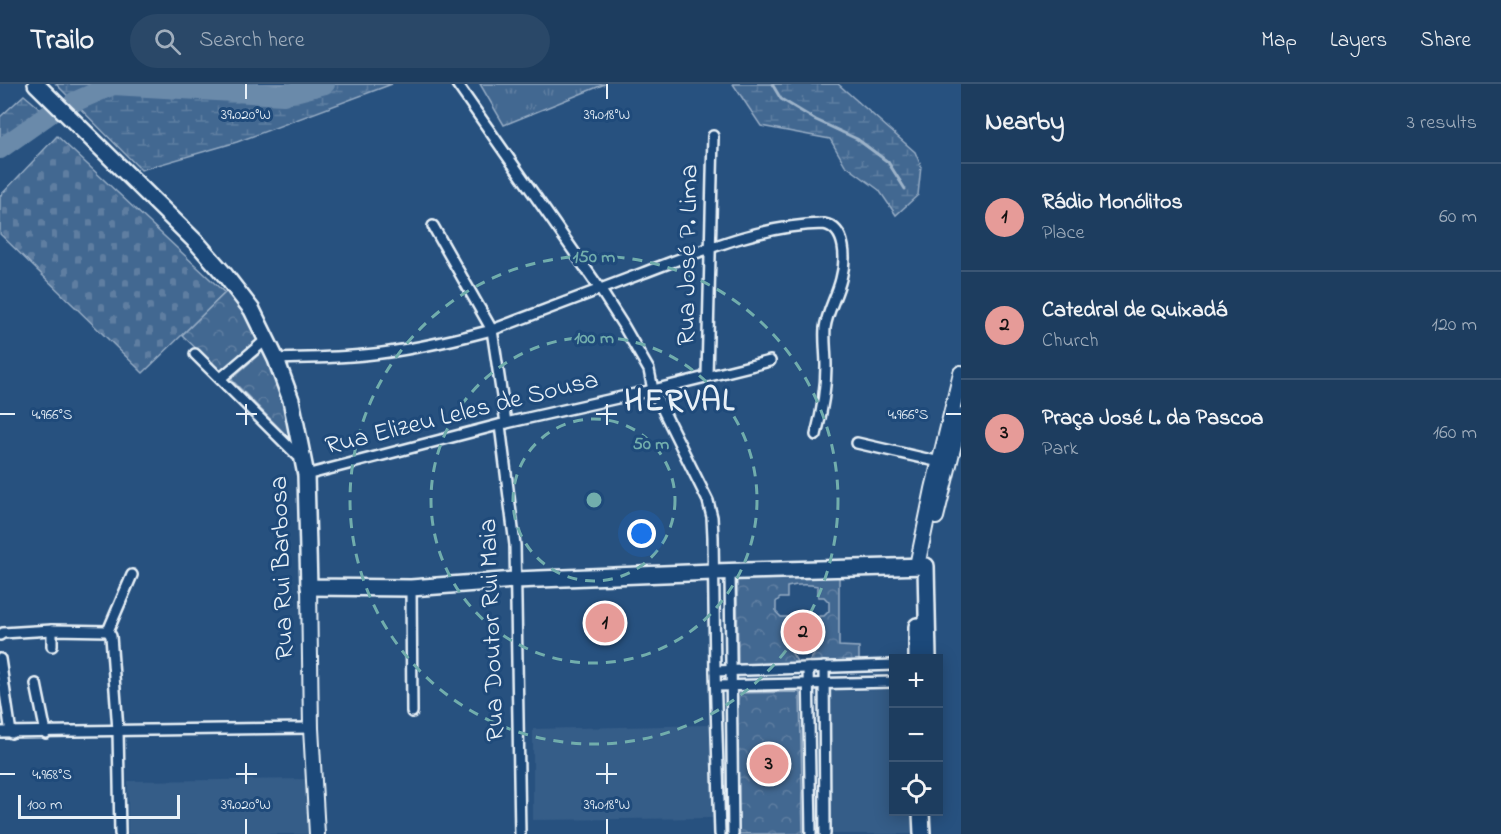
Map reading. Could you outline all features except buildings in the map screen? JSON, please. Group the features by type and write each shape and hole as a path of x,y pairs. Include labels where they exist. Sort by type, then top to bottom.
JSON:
{"main road":[{"name":"Rua Rui Barbosa","path":"36,84 198,244 252,310 276,359 291,400 303,457 306,475 309,587"},
{"path":"309,587 411,588 515,580 922,566"},
{"path":"917,654 922,566"},
{"path":"922,566 928,654"},
{"path":"921,816 922,834"},
{"path":"931,816 931,834"}],"street":[{"path":"457,84 623,325 649,370 653,390 708,501 713,537 720,834"},
{"name":"Rua José P. Lima","path":"707,376 712,136"},
{"path":"276,359 364,355 422,347 492,330 710,247 763,232 817,224 830,225 838,231 841,238 843,268 826,323 825,390 816,435"},
{"name":"Rua Doutor Rui Maia","path":"433,226 492,330 513,526 520,834"},
{"path":"221,378 267,339"},
{"path":"195,354 297,455 303,457"},
{"name":"Rua Elizeu Leles de Sousa","path":"306,475 503,424 770,361"},
{"path":"938,490 940,462 961,376"},
{"path":"922,566 938,490 961,417"},
{"path":"857,443 940,462"},
{"path":"730,572 733,834"},
{"path":"108,631 132,575"},
{"name":"Rua Rui Barbosa","path":"309,587 311,728 316,834"},
{"path":"411,588 412,712"},
{"path":"0,634 52,630 108,631"},
{"path":"52,630 52,646"},
{"path":"108,631 111,636 118,730 120,834"},
{"path":"0,659 11,733"},
{"path":"715,672 889,665"},
{"path":"824,667 825,834"},
{"path":"808,668 811,834"},
{"path":"716,686 889,682"},
{"path":"36,684 46,733"},
{"path":"0,732 311,728"}],"shaded area":[{"path":"889,690 889,816 914,816 914,834 831,834 831,691"},
{"path":"709,725 714,818 533,820 533,729"},
{"path":"309,779 310,834 128,834 128,781"}],"green space":[{"path":"56,84 392,84 237,142 141,170"},
{"path":"480,84 605,84 504,125"},
{"path":"733,84 838,84 915,152 921,166 918,195 896,215 879,190 845,165 830,139 761,126"},
{"path":"24,95 55,121 0,156 0,117"},
{"path":"57,136 225,293 143,373 0,234 0,196"},
{"path":"228,290 261,339 222,373 182,335"},
{"path":"264,350 286,402 293,442 231,379"},
{"path":"839,577 839,646 859,647 859,661 809,662 819,647 819,616 824,616 829,611 829,602 824,597 818,597 818,586 795,585 787,587 787,598 780,598 776,602 776,612 781,617 787,617 788,647 798,663 738,665 737,578"},
{"path":"800,692 803,834 739,834 736,693"}],"waterway":[{"path":"74,102 113,85 283,95 325,84"},
{"path":"772,84 781,99 816,120 857,139 888,162 905,189"},
{"path":"0,149 51,113"}],"place":[{"name":"Rádio Monólitos","path":"605,623"},
{"name":"Catedral de Quixadá","path":"803,632"},
{"name":"Praça José L. da Pascoa","path":"769,764"}],"district":[{"name":"HERVAL","path":"680,402"}]}
